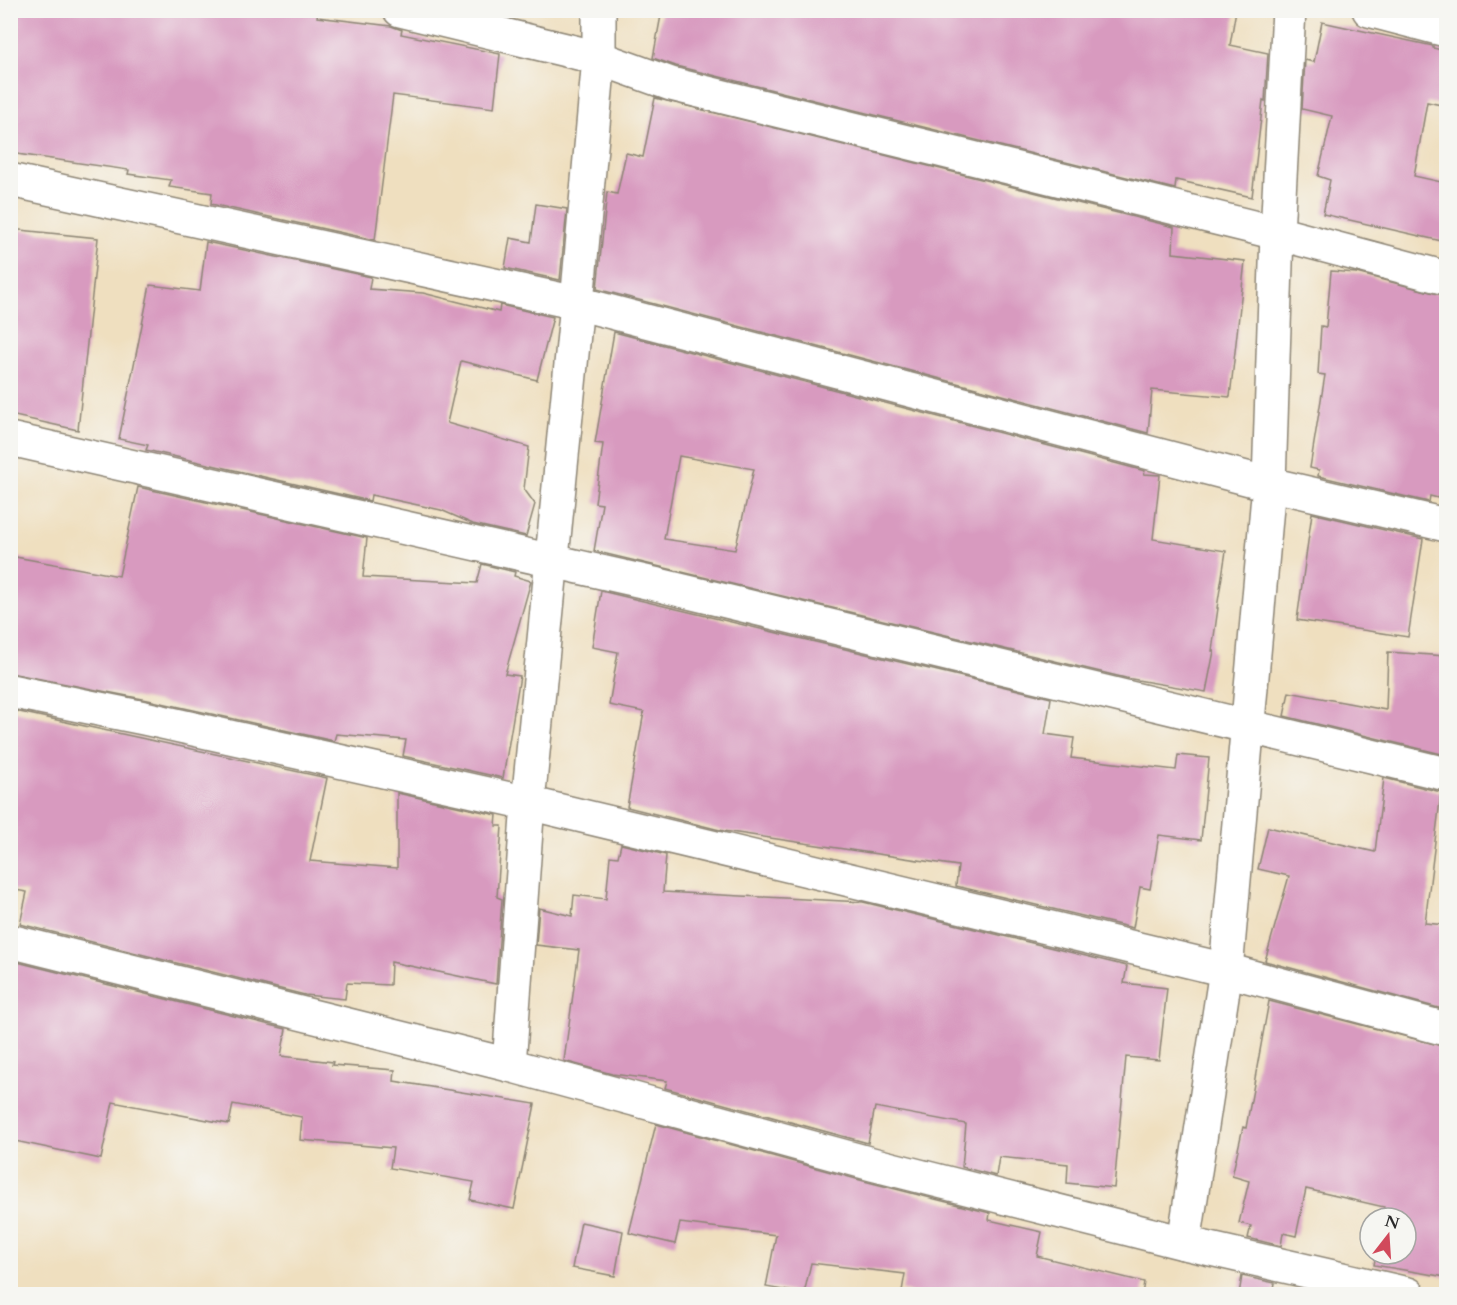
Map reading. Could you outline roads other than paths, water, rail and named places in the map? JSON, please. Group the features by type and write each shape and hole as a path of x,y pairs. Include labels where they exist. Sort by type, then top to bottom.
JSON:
{"street":[{"path":"400,10 599,58 671,84 1277,233 1446,278"},
{"path":"509,1065 528,803 599,58 599,10"},
{"path":"1184,1243 1226,970 1269,484 1277,233 1289,10"},
{"path":"1369,10 1446,30"},
{"path":"10,180 577,303 1269,484 1446,525"},
{"path":"10,439 552,560 1446,774"},
{"path":"10,691 144,718 528,803 1226,970 1446,1029"},
{"path":"10,941 509,1065 872,1164 1184,1243 1408,1294"}]}
